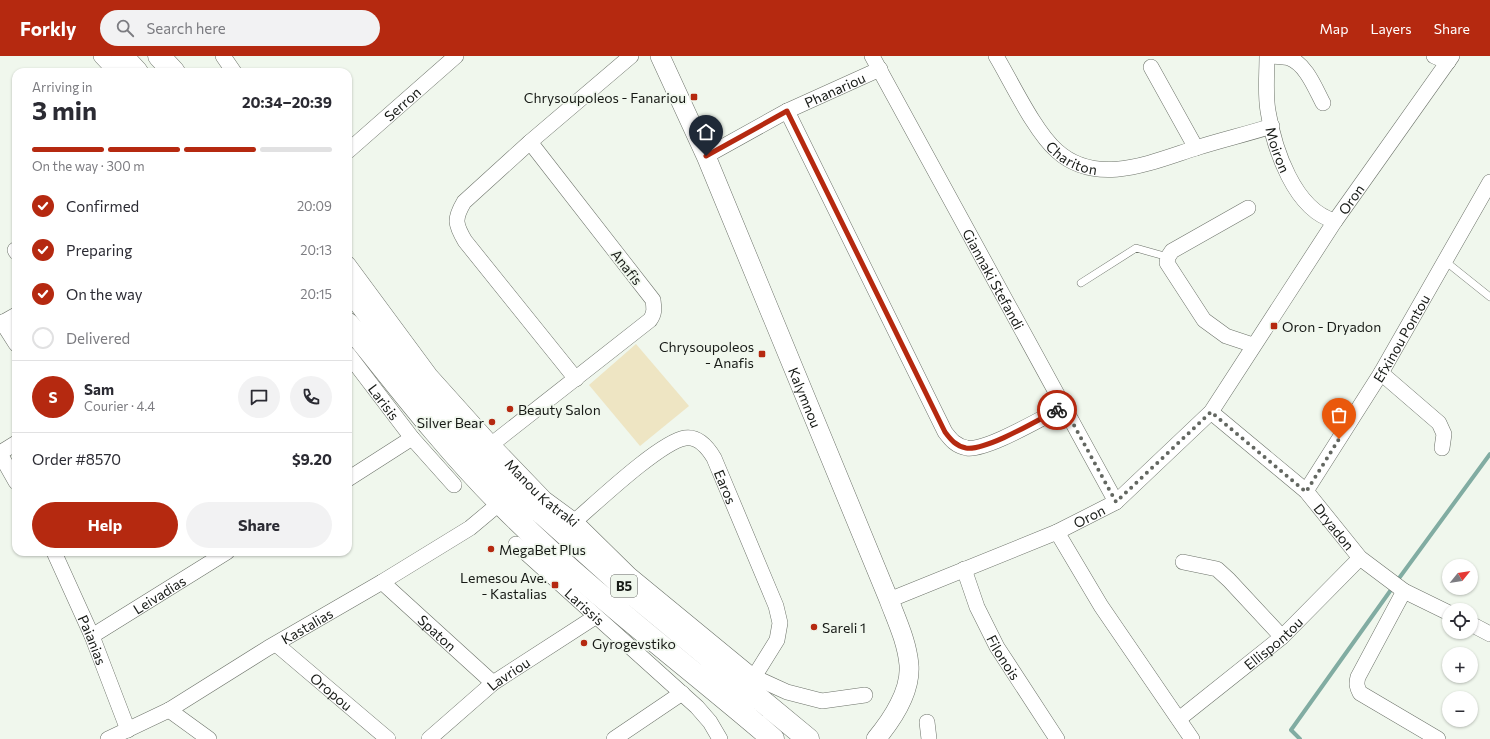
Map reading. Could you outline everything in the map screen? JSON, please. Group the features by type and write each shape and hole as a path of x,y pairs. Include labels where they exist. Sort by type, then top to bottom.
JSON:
{"main road":[{"path":"122,56 133,68"},
{"path":"159,56 170,68"},
{"name":"B5","path":"352,292 508,496 605,600 773,739"},
{"name":"B5","path":"352,329 426,422 508,496 622,585 808,739"}],"street":[{"path":"101,56 112,68"},
{"path":"223,56 231,68"},
{"name":"Serron","path":"352,147 456,56"},
{"path":"576,379 465,241 457,226 457,214 464,202 530,142 631,56"},
{"name":"Kalymnou","path":"660,56 706,156 889,600 904,640 909,673 902,697 894,714 876,739"},
{"name":"Giannaki Stefandi","path":"872,56 1116,502"},
{"name":"Chariton","path":"996,56 1041,133 1056,151 1074,162 1095,168 1122,169 1147,164 1272,126"},
{"name":"Moiron","path":"1323,103 1304,70 1297,63 1288,58 1268,56 1268,110 1272,126 1273,139 1283,163 1298,190 1316,213 1324,218 1335,221"},
{"name":"Oron","path":"889,600 1057,532 1116,502 1211,412 1253,345 1445,58"},
{"path":"1151,67 1196,148"},
{"name":"Phanariou","path":"706,156 787,111 880,69"},
{"path":"787,111 951,441 967,448 986,445 1064,407"},
{"name":"Anafis","path":"492,444 650,320 654,308 653,300 530,142"},
{"name":"Efxinou Pontou","path":"1306,492 1381,373 1490,182"},
{"path":"1248,208 1172,251 1168,257 1167,263 1204,320 1226,336 1253,345"},
{"name":"Manou Katraki","path":"352,269 430,375 492,444 545,499 574,521 630,576 754,676 787,692 822,701 866,695"},
{"path":"12,317 1,323 12,338"},
{"name":"Larisis","path":"352,359 412,438 454,485"},
{"path":"1381,373 1439,423 1444,434 1442,448"},
{"name":"Dryadon","path":"1211,412 1306,492 1360,558 1399,589 1442,610"},
{"path":"352,476 412,438"},
{"name":"Earos","path":"574,521 646,460 672,444 686,438 697,440 707,446 714,458 776,606 780,622 777,640 754,676"},
{"path":"12,446 0,454 12,475"},
{"name":"Kastalias","path":"108,739 169,710 276,644 382,582 470,528 508,496"},
{"path":"1057,532 1102,606 1192,739"},
{"name":"Larissis","path":"516,544 595,617 697,707 710,722 720,739"},
{"name":"Paianias","path":"56,556 92,636 128,730"},
{"name":"Leivadias","path":"92,636 221,556"},
{"name":"Ellispontou","path":"1179,719 1282,637 1360,558"},
{"path":"1183,562 1217,569 1230,580 1282,637"},
{"name":"Filonois","path":"964,569 977,607 997,647 1057,739"},
{"name":"Spaton","path":"382,582 493,683"},
{"path":"1399,589 1356,683 1360,693 1438,739"},
{"name":"Lavriou","path":"429,739 493,683 595,617"},
{"path":"1478,628 1490,634"},
{"name":"Oropou","path":"276,644 388,739"},
{"path":"614,739 682,694"},
{"path":"169,710 209,739"},
{"path":"927,722 929,739"}],"lane":[{"path":"1081,283 1136,248 1168,257"},
{"path":"1445,261 1490,297"}],"shaded area":[{"path":"636,344 689,406 640,446 589,385"}],"waterway":[{"path":"1397,581 1490,454"},
{"path":"1300,739 1291,730 1393,587"}],"way so far":[{"path":"1057,410 1064,407 1116,502 1211,412 1306,492 1339,439"}],"place":[{"name":"Chrysoupoleos - Fanariou","path":"694,97"},
{"name":"Oron - Dryadon","path":"1274,326"},
{"name":"Chrysoupoleos - Anafis","path":"762,354"},
{"name":"Beauty Salon","path":"510,409"},
{"name":"Silver Bear","path":"492,422"},
{"name":"MegaBet Plus","path":"491,549"},
{"name":"Lemesou Ave. - Kastalias","path":"555,585"},
{"name":"Sareli 1","path":"814,627"},
{"name":"Gyrogevstiko","path":"584,643"}],"route":[{"path":"706,156 787,111 945,432 951,441 959,446 976,448 986,445 1057,410"}]}
